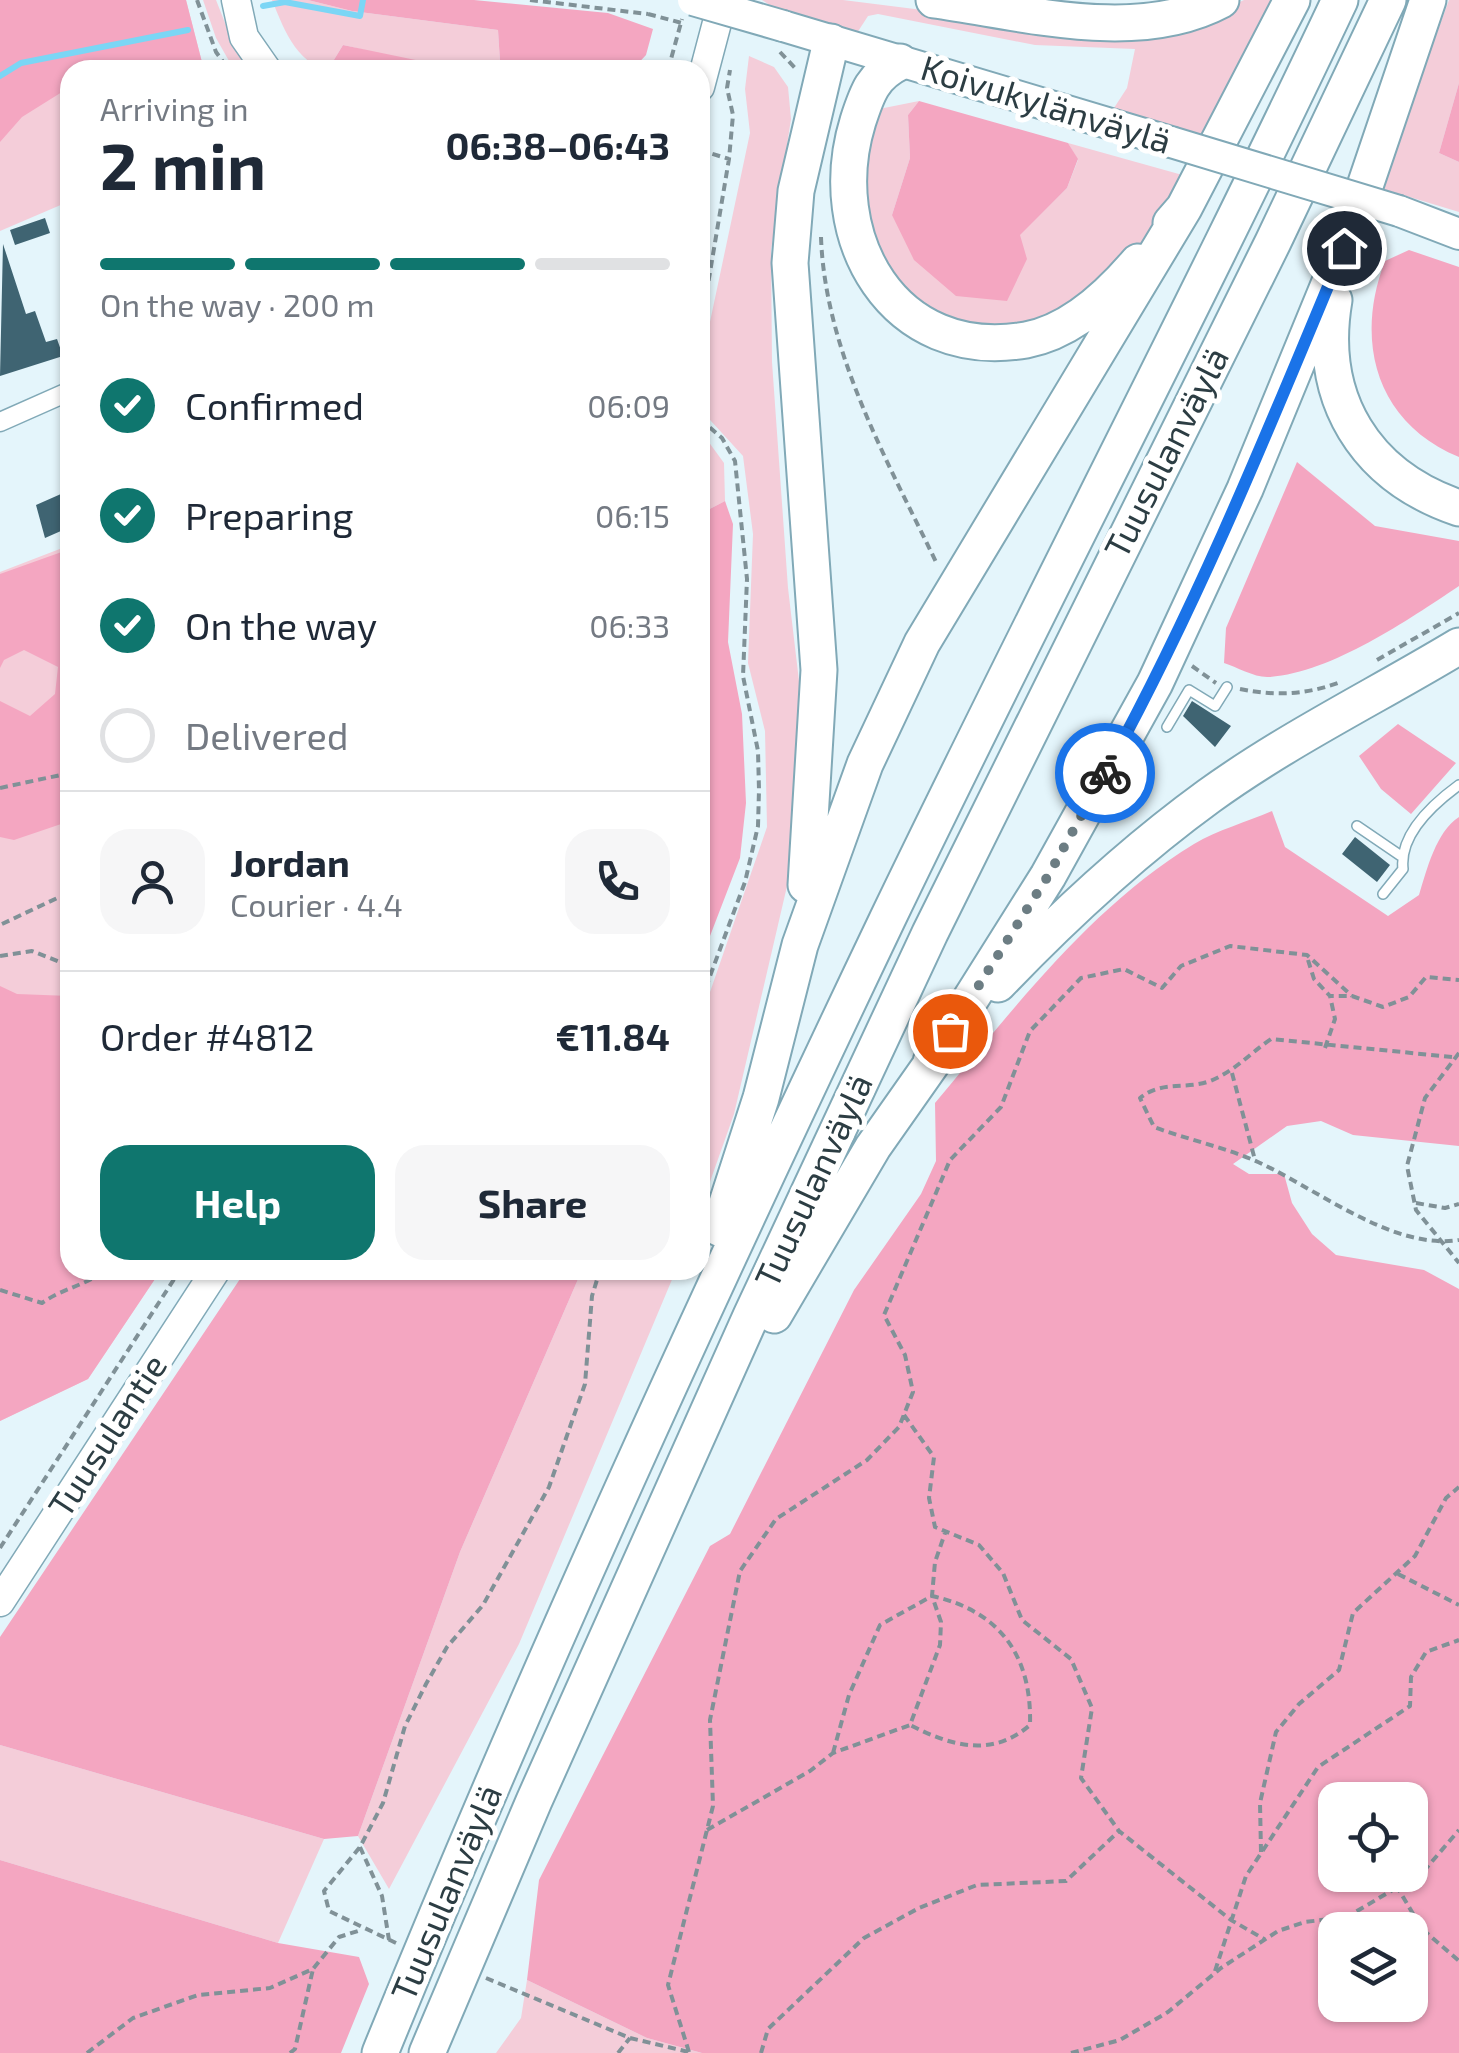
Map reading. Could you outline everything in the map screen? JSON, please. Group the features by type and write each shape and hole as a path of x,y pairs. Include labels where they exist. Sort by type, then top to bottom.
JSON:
{"highway":[{"path":"934,0 1104,21 1154,22 1203,10 1221,0"},
{"path":"710,1249 732,1195 800,945 865,764 922,643 1184,208 1292,0"},
{"name":"Tuusulanväylä","path":"380,2053 640,1454 889,916 1231,230 1340,0"},
{"name":"Tuusulanväylä","path":"428,2053 526,1818 930,933 1273,242 1388,0"},
{"path":"676,1484 872,1146 931,1062 1048,876 1155,683 1244,489 1344,248 1428,0"},
{"path":"800,945 819,670 790,263 806,139 830,42"},
{"path":"900,62 872,81 866,96 851,143 847,210 855,242 871,274 893,300 922,322 955,336 990,342 1028,340 1061,327 1126,277 1184,208"},
{"path":"1344,248 1329,329 1340,397 1372,457 1399,480 1459,508"},
{"path":"931,1062 1060,918 1142,848 1282,747 1459,646"},
{"path":"640,1454 697,1280"}],"main road":[{"path":"236,0 244,36 260,60"},
{"path":"707,60 724,0"},
{"name":"Koivukylänväylä","path":"688,8 784,26 1459,226"},
{"name":"Koivukylänväylä","path":"1399,210 1459,234"},
{"name":"Tuusulantie","path":"0,1602 209,1280"}],"street":[{"path":"0,422 60,395"}],"lane":[{"path":"1167,726 1189,690 1215,706 1227,687"},
{"path":"1383,894 1402,869 1401,856 1424,814 1459,784"},
{"path":"1357,826 1401,856"}],"path":[{"path":"197,0 222,60"},
{"path":"530,0 614,6 648,14"},
{"path":"671,60 688,8"},
{"path":"710,274 730,159 734,115 727,88 732,61"},
{"path":"710,153 730,159"},
{"path":"821,234 822,282 842,354 939,568"},
{"path":"710,428 722,438 735,461 747,579 743,676 758,751 760,790 758,826 746,882 710,977"},
{"path":"1367,666 1459,612"},
{"path":"1188,662 1203,678 1270,695 1306,692 1352,675"},
{"path":"0,788 60,775"},
{"path":"1,924 60,897"},
{"path":"691,2052 668,1985 713,1806 710,1720 740,1572 776,1519 867,1460 904,1415 913,1392 905,1355 884,1316 950,1160 1001,1107 1030,1032 1081,978 1124,970 1162,988 1181,966 1230,946 1306,955 1352,996"},
{"path":"0,956 32,951 60,962"},
{"path":"1306,955 1314,980 1330,996 1335,1019 1325,1048"},
{"path":"1330,996 1352,996 1383,1007 1409,997 1426,977 1459,980"},
{"path":"1452,1058 1427,1052 1386,1054 1271,1039 1232,1071 1205,1083 1166,1085 1140,1098 1154,1127 1255,1160 1396,1231 1445,1243 1459,1240"},
{"path":"1459,1054 1452,1058 1425,1098 1408,1166 1421,1218 1459,1262"},
{"path":"1232,1071 1255,1160"},
{"path":"1416,1203 1445,1208 1459,1204"},
{"path":"0,1290 42,1303 63,1288 92,1280"},
{"path":"0,1548 174,1280"},
{"path":"405,1947 362,1930 330,1910 322,1898 330,1879 360,1848 383,1803 414,1705 447,1646 483,1605 549,1487 585,1384 592,1296 597,1280"},
{"path":"904,1415 934,1456 929,1498 935,1527 979,1545 1003,1573 1022,1620 1071,1659 1092,1708 1081,1778 1119,1831 1231,1920 1264,1939"},
{"path":"1261,1852 1260,1803 1276,1732 1299,1704 1339,1670 1353,1613 1374,1589 1398,1574 1426,1540 1446,1498 1459,1487"},
{"path":"910,1725 940,1645 941,1622 932,1596 936,1562 946,1531"},
{"path":"1398,1574 1459,1606"},
{"path":"707,1830 810,1771 833,1753 910,1725 944,1742 988,1747 1014,1739 1030,1725 1031,1695 1024,1667 999,1628 966,1604 932,1596 880,1626 849,1695 833,1753"},
{"path":"1215,1973 1246,1876 1318,1767 1410,1706 1411,1677 1426,1652 1459,1640"},
{"path":"1428,1867 1459,1830"},
{"path":"760,2053 768,2029 864,1938 918,1908 977,1886 1066,1881 1119,1831"},
{"path":"360,1848 382,1896 388,1940"},
{"path":"1071,2053 1120,2040 1168,2012 1264,1939 1305,1922 1348,1917 1386,1892"},
{"path":"1400,1892 1422,1929 1459,1961"},
{"path":"87,2053 132,2018 198,1995 270,1988 313,1970 340,1938 362,1930"},
{"path":"290,2053 295,2050 313,1970"},
{"path":"486,1978 630,2038 691,2052"},
{"path":"618,2053 630,2038"}],"shaded area":[{"path":"0,0 186,0 201,60 60,60 60,205 0,231"},
{"path":"0,0 186,0 201,60 60,60 60,93 22,117 0,142"},
{"path":"203,0 216,0 242,60 228,60"},
{"path":"272,0 308,0 352,11 498,30 500,60 406,60 343,45 334,60 308,60 282,24"},
{"path":"308,0 474,0 608,13 653,29 641,60 500,60 498,30 352,11"},
{"path":"762,0 843,0 1106,33 1207,17 1244,0 1279,0 1210,138 1112,111 1127,88 1135,49 1035,45 878,14 868,16 857,33 776,9"},
{"path":"1449,0 1459,0 1459,83 1439,153 1459,162 1459,212 1380,188"},
{"path":"343,45 416,60 334,60"},
{"path":"749,56 774,67 788,87 791,119 771,250 772,362 788,588 801,698 791,869 734,1114 710,1182 710,992 767,827 765,731 748,663 753,534 743,456 710,420 710,322 750,133 745,89"},
{"path":"1459,83 1459,162 1439,153"},
{"path":"919,101 908,115 910,158 892,215 1019,235 1067,188 1078,160 1068,143 1186,176 1158,229 1091,297 1024,330 950,326 882,274 859,172 874,110"},
{"path":"919,101 1068,143 1078,159 1067,188 1020,235 1027,259 1007,301 956,296 914,260 892,215 910,158 908,115"},
{"path":"1409,250 1459,267 1459,457 1431,442 1408,423 1379,376 1372,321 1376,291 1385,261"},
{"path":"710,444 724,463 725,501 710,509"},
{"path":"1297,462 1375,526 1459,541 1459,586 1393,629 1343,655 1293,673 1264,677 1224,663 1226,628"},
{"path":"725,501 733,524 728,642 742,714 746,803 740,858 710,936 710,509"},
{"path":"60,549 60,1280 154,1280 88,1379 0,1421 0,572"},
{"path":"60,553 60,824 14,840 0,837 0,701 30,716 55,694 58,667 24,650 4,660 0,668 0,574"},
{"path":"1398,724 1456,763 1411,814 1381,789 1359,756"},
{"path":"1272,811 1285,847 1388,916 1419,895 1438,841 1459,817 1459,1146 1353,1135 1321,1121 1287,1126 1233,1164 1249,1174 1284,1174 1292,1203 1312,1234 1336,1255 1424,1270 1459,1289 1459,2053 702,2053 647,2038 527,1980 539,1880 710,1546 730,1534 854,1290 921,1194 936,1161 935,1103 1086,930 1156,870 1222,830"},
{"path":"0,986 17,994 60,996 60,1280 154,1280 88,1379 0,1421"},
{"path":"239,1280 578,1280 460,1552 358,1836 324,1839 0,1745 0,1637"},
{"path":"578,1280 672,1280 519,1644 389,1889 358,1836 460,1552"},
{"path":"0,1745 324,1839 278,1943 0,1860"},
{"path":"0,1860 278,1943 359,1957 369,1984 341,2053 0,2053"},
{"path":"527,1980 647,2038 702,2053 496,2053 521,2018"}],"building":[{"path":"45,218 50,233 15,245 10,230"},
{"path":"3,244 26,314 35,311 46,342 57,339 60,357 0,376"},
{"path":"60,494 60,531 45,538 36,505"},
{"path":"1192,701 1231,726 1215,747 1183,716"},
{"path":"1355,837 1390,865 1377,882 1342,854"}],"waterway":[{"path":"263,6 285,2 360,16 363,0"},
{"path":"0,76 21,63 188,30"}],"way so far":[{"path":"950,1031 1048,876 1105,773"}],"route":[{"path":"1105,773 1155,683 1244,489 1344,248"}]}
